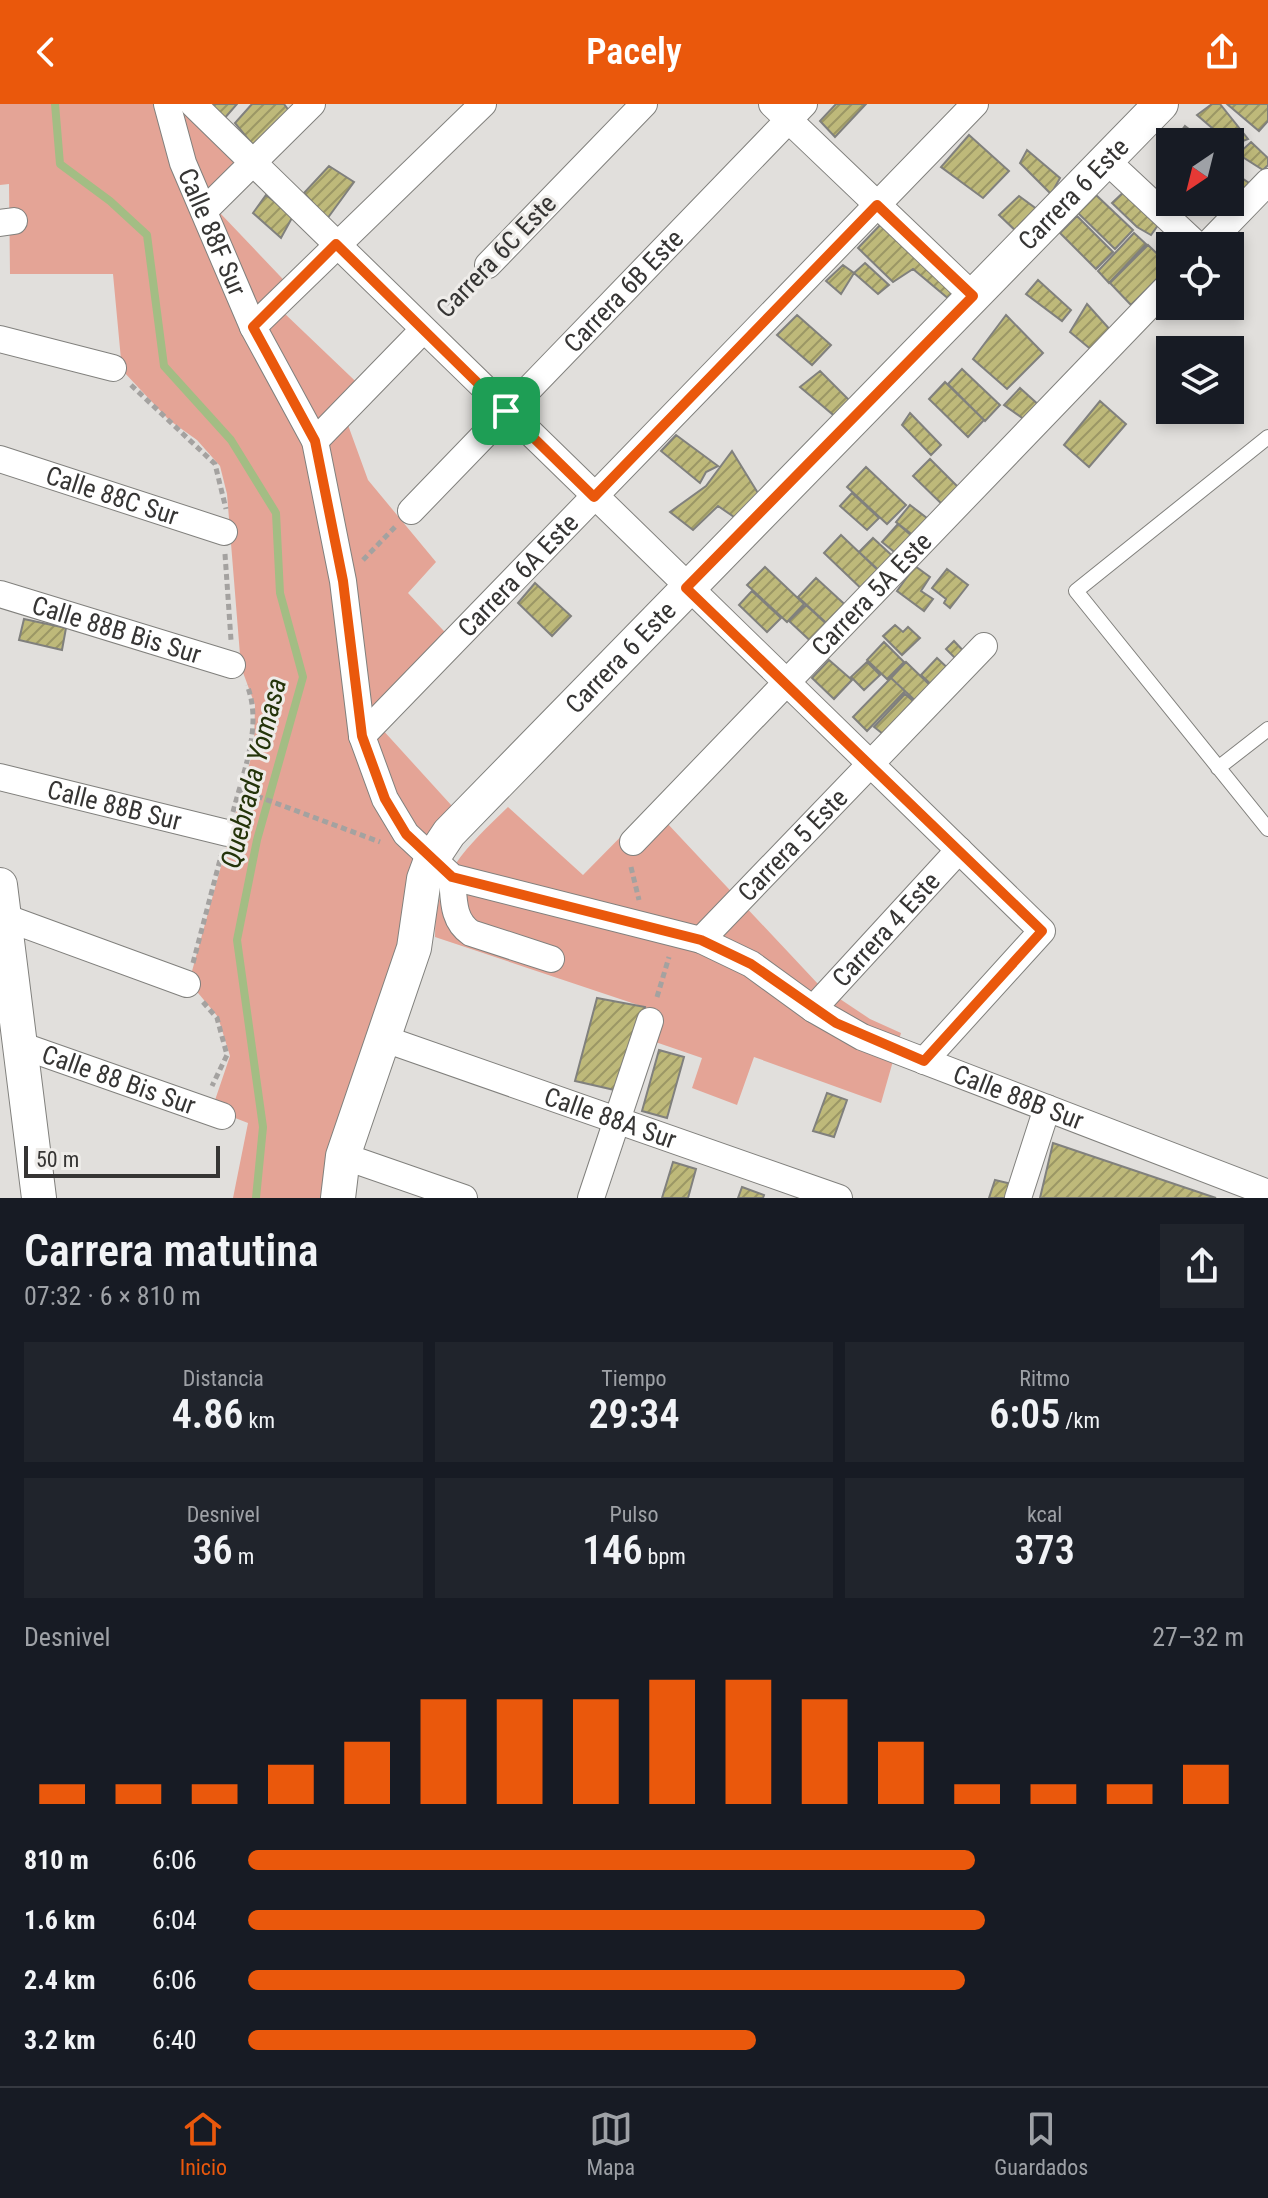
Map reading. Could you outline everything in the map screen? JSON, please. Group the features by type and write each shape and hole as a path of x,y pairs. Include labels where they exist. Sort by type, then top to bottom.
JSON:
{"street":[{"name":"Calle 88F Sur","path":"167,104 183,163 253,327 315,441"},
{"path":"193,104 686,588 1042,931 924,1061"},
{"path":"204,211 312,104"},
{"path":"253,327 483,104"},
{"name":"Carrera 6C Este","path":"488,265 644,104"},
{"name":"Carrera 6A Este","path":"362,736 975,104"},
{"name":"Carrera 6 Este","path":"338,1198 343,1156 414,948 421,897 442,869 449,833 1161,104"},
{"path":"788,109 877,205 973,296"},
{"name":"Carrera 6B Este","path":"411,511 788,109"},
{"path":"1106,160 1183,232"},
{"path":"1220,232 1268,182"},
{"name":"Carrera 5A Este","path":"633,842 1156,298"},
{"name":"Carrera 6C Este","path":"315,441 423,330"},
{"path":"0,339 113,368"},
{"path":"315,441 343,581 362,736 385,799 406,834 442,869 461,926 471,933 551,959"},
{"name":"Calle 88C Sur","path":"0,459 224,532"},
{"name":"Calle 88B Bis Sur","path":"0,594 232,665"},
{"name":"Carrera 5 Este","path":"689,936 870,765 984,646"},
{"name":"Calle 88B Sur","path":"0,777 227,833"},
{"name":"Carrera 4 Este","path":"813,1009 959,850"},
{"name":"Calle 88B Sur","path":"442,869 689,936 751,964 813,1009 862,1037 1268,1193"},
{"path":"2,901 187,984"},
{"path":"2,901 17,1044 39,1198"},
{"path":"591,1198 650,1021"},
{"name":"Calle 88A Sur","path":"382,1038 839,1198"},
{"name":"Calle 88 Bis Sur","path":"17,1044 212,1111"},
{"path":"1018,1198 1047,1108"},
{"path":"343,1156 464,1198"}],"lane":[{"path":"1268,437 1076,591 1268,829"},
{"path":"1218,768 1268,729"}],"path":[{"name":"Carrera 6C Este","path":"423,330 488,265"},
{"path":"343,581 411,511"},
{"path":"212,1111 227,1055 217,1018 187,984 251,746 253,708 248,688 232,665"},
{"path":"238,789 387,844"},
{"path":"633,842 629,860 644,924"},
{"path":"650,1021 689,936"}],"shaded area":[{"path":"0,104 184,104 255,176 220,213 298,295 283,312 372,397 348,425 368,480 436,562 408,593 459,647 381,728 452,806 439,820 327,1159 321,1198 233,1198 248,1123 212,1109 230,1056 218,1017 189,982 254,747 255,705 241,667 227,494 220,466 197,440 169,420 122,370 113,274 10,274 9,184 0,185"},
{"path":"651,806 819,985 870,1019 901,1033 881,1103 754,1057 737,1105 692,1088 702,1058 635,1035 644,1007 435,937 436,915 447,879 466,850 508,807 583,875"}],"building":[{"path":"206,104 237,104 223,120"},
{"path":"252,104 284,104 292,115 257,150 235,123"},
{"path":"836,104 866,104 835,137 820,121"},
{"path":"1212,104 1220,104 1239,128 1212,128 1197,115"},
{"path":"1227,104 1268,104 1268,121 1259,131"},
{"path":"969,135 1009,171 983,198 941,167"},
{"path":"1251,142 1268,158 1268,165 1263,170 1244,158 1244,148"},
{"path":"1027,150 1060,178 1051,194 1020,163"},
{"path":"329,166 354,182 327,219 304,193"},
{"path":"1244,180 1252,185 1244,195"},
{"path":"1128,188 1161,221 1151,235 1137,227 1112,203"},
{"path":"266,195 293,216 281,238 253,213"},
{"path":"1096,195 1133,230 1115,249 1078,213"},
{"path":"1019,196 1038,210 1018,233 999,215"},
{"path":"1077,216 1113,252 1096,269 1060,233"},
{"path":"884,221 957,289 950,300 913,269 893,282 858,248"},
{"path":"1134,233 1146,244 1109,283 1098,271"},
{"path":"1148,245 1156,253 1156,280 1131,305 1110,283"},
{"path":"865,263 889,285 878,294 854,273"},
{"path":"843,265 854,273 841,294 826,281"},
{"path":"1038,280 1071,310 1062,321 1026,294"},
{"path":"1087,304 1113,333 1094,352 1070,332"},
{"path":"797,315 831,345 812,365 777,335"},
{"path":"1006,315 1043,353 1007,389 973,359"},
{"path":"962,369 1000,405 985,421 948,384"},
{"path":"820,371 851,402 837,418 800,387"},
{"path":"945,382 984,420 968,437 929,399"},
{"path":"1020,388 1041,407 1025,420 1004,405"},
{"path":"1100,401 1126,424 1089,467 1064,445"},
{"path":"910,413 941,445 931,455 902,425"},
{"path":"676,435 718,466 706,472 700,483 661,451"},
{"path":"732,451 761,498 737,519 718,506 693,530 670,512 706,486"},
{"path":"930,459 965,494 948,510 913,476"},
{"path":"866,467 906,505 887,524 847,487"},
{"path":"852,493 879,518 867,530 840,506"},
{"path":"910,505 932,522 919,540 896,522"},
{"path":"898,524 913,537 898,555 882,542"},
{"path":"841,535 885,577 868,595 824,553"},
{"path":"873,538 899,562 885,576 859,552"},
{"path":"915,566 930,577 921,591 933,599 924,611 897,591"},
{"path":"765,567 804,604 787,622 747,585"},
{"path":"947,569 968,585 950,608 944,603 946,599 932,588"},
{"path":"816,578 852,611 834,630 798,597"},
{"path":"535,583 571,616 552,636 518,603"},
{"path":"752,591 781,618 767,632 739,605"},
{"path":"806,605 833,630 817,647 789,621"},
{"path":"24,619 66,628 62,650 19,640"},
{"path":"895,625 903,632 908,627 920,638 902,655 883,636"},
{"path":"954,641 970,658 962,665 946,649"},
{"path":"884,642 904,662 887,679 867,660"},
{"path":"937,658 953,673 937,690 921,675"},
{"path":"829,660 852,680 834,699 812,678"},
{"path":"867,662 880,675 864,690 851,677"},
{"path":"906,662 936,691 921,706 891,678"},
{"path":"891,678 905,691 867,731 853,717"},
{"path":"905,694 913,701 883,734 874,727"},
{"path":"597,998 645,1007 619,1091 575,1081"},
{"path":"659,1050 684,1057 667,1118 642,1111"},
{"path":"827,1093 847,1100 834,1137 813,1131"},
{"path":"1053,1143 1216,1198 1040,1198"},
{"path":"673,1162 696,1169 688,1198 662,1198"},
{"path":"995,1180 1016,1185 1013,1198 989,1198"},
{"path":"742,1187 764,1195 763,1198 738,1198"}],"waterway":[{"name":"Quebrada Yomasa","path":"55,104 60,164 110,201 147,235 164,366 231,440 276,513 280,593 303,677 257,840 237,940 263,1127 256,1198"}],"route":[{"path":"877,205 973,296 686,588 1042,931 924,1061 862,1037 836,1023 751,964 701,940 452,877 406,834 385,799 362,736 343,581 315,441 253,327 336,244 506,411 594,497 877,205"}]}
